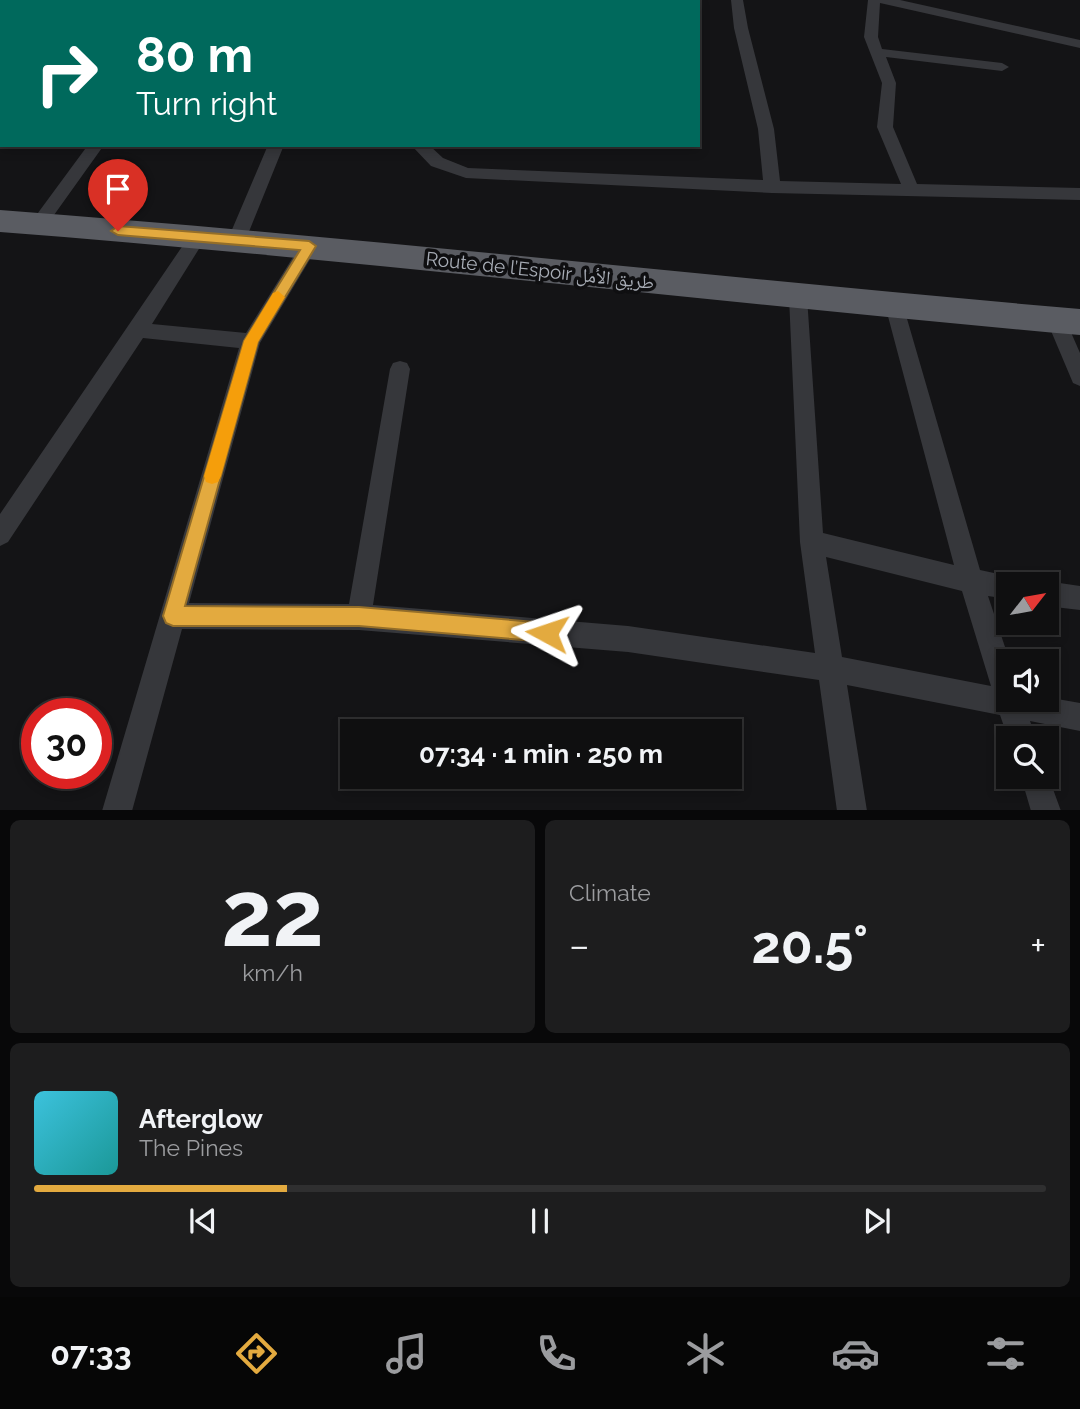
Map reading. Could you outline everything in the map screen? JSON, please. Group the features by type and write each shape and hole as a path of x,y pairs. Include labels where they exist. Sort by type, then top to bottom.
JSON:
{"highway":[{"name":"Route de l’Espoir طريق الأمل","path":"0,221 237,239 798,297 1068,321"}],"street":[{"path":"737,0 741,28 766,129 772,187"},
{"path":"911,189 885,127 889,83 870,37 883,0 1080,44"},
{"path":"876,52 1002,67"},
{"path":"38,225 95,147"},
{"path":"237,239 275,147"},
{"path":"421,147 437,162 466,173 772,187 1080,194"},
{"path":"0,534 198,236"},
{"path":"117,810 251,341 309,246"},
{"path":"798,297 813,542 829,668 852,810"},
{"path":"894,304 971,581 996,659"},
{"path":"1068,321 1080,377"},
{"path":"138,330 251,341"},
{"path":"359,617 400,369"},
{"path":"813,542 996,585"},
{"path":"1059,595 1080,598"},
{"path":"173,616 359,617 628,639 829,668 996,698"},
{"path":"1059,712 1080,717"},
{"path":"1039,789 1046,810"}],"slow traffic":[{"path":"212,476 251,341 278,297"}],"route":[{"path":"118,231 309,246 251,341 173,616 359,617 547,633"}]}
